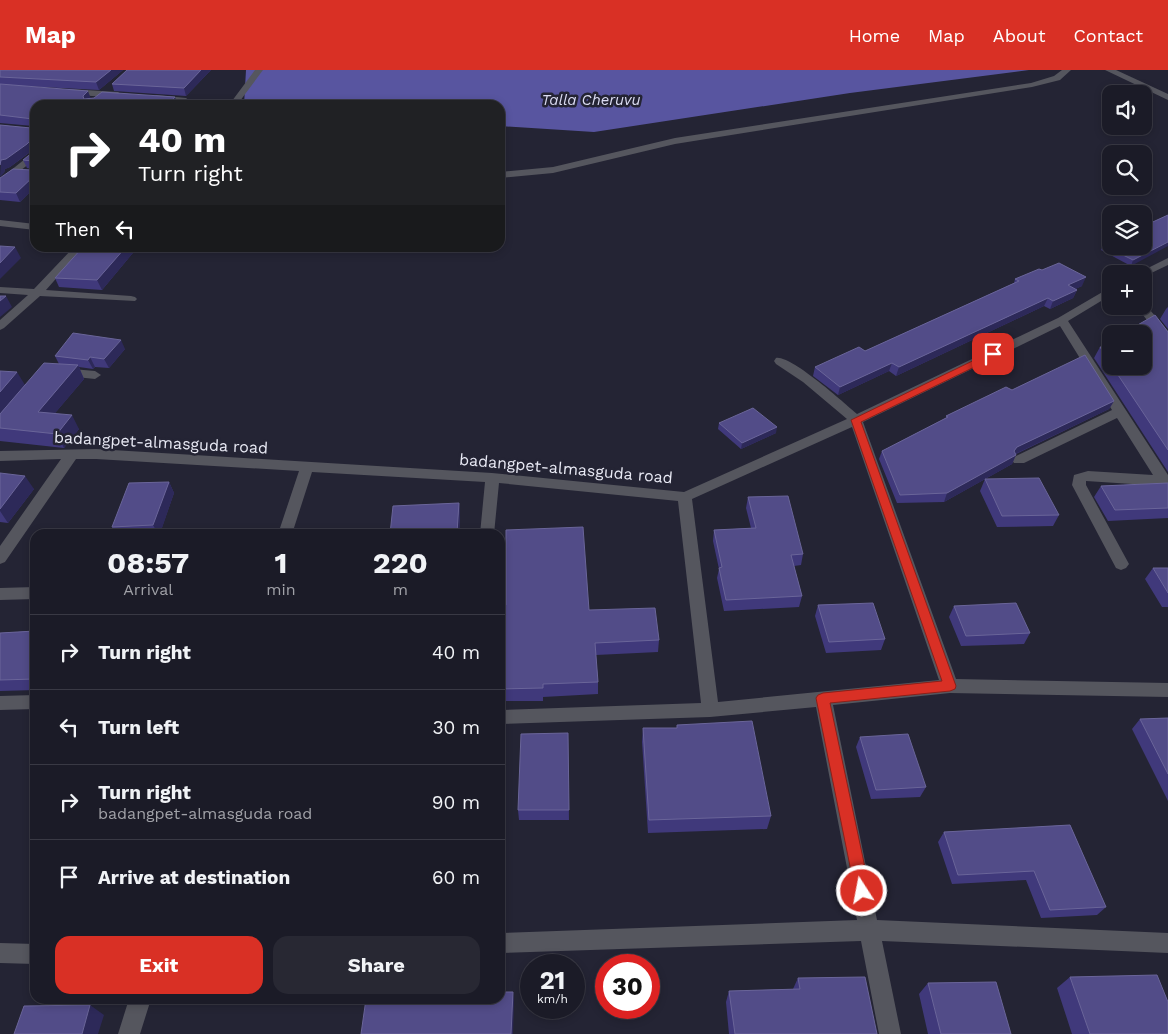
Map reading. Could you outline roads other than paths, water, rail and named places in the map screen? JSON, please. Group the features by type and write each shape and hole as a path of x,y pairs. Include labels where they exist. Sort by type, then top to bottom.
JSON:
{"street":[{"path":"237,100 259,70"},
{"path":"505,175 554,170 675,141 1032,86 1057,78 1067,70"},
{"path":"1109,70 1168,97"},
{"path":"56,91 107,91 131,96"},
{"path":"97,100 107,91"},
{"path":"149,98 186,100"},
{"path":"0,184 30,158"},
{"path":"0,172 28,173"},
{"path":"0,224 30,227"},
{"path":"0,326 36,294 74,252"},
{"path":"1152,269 1168,262"},
{"path":"0,290 36,294 132,298"},
{"name":"badangpet-almasguda road","path":"0,456 72,454 492,478 685,497 856,420 1062,320 1102,296"},
{"path":"1149,315 1168,338"},
{"path":"1062,320 1119,412 1166,480"},
{"path":"780,361 807,379 856,420 950,686"},
{"path":"53,363 47,370 95,375"},
{"path":"1019,460 1119,412"},
{"path":"0,558 72,454"},
{"path":"287,529 307,467"},
{"path":"1122,564 1079,485 1079,478 1088,476 1166,480"},
{"path":"487,529 492,478"},
{"path":"685,497 710,710"},
{"path":"0,594 30,593"},
{"path":"505,717 710,710 950,686 1168,690"},
{"path":"823,698 890,1034"},
{"path":"0,702 30,702"},
{"path":"505,943 870,930 1168,943"},
{"path":"0,953 30,954"},
{"path":"129,1034 138,1004"}],"water":[{"name":"Talla Cheruvu","path":"246,70 1029,70 850,93 594,132 505,126 505,100 244,100"}]}
